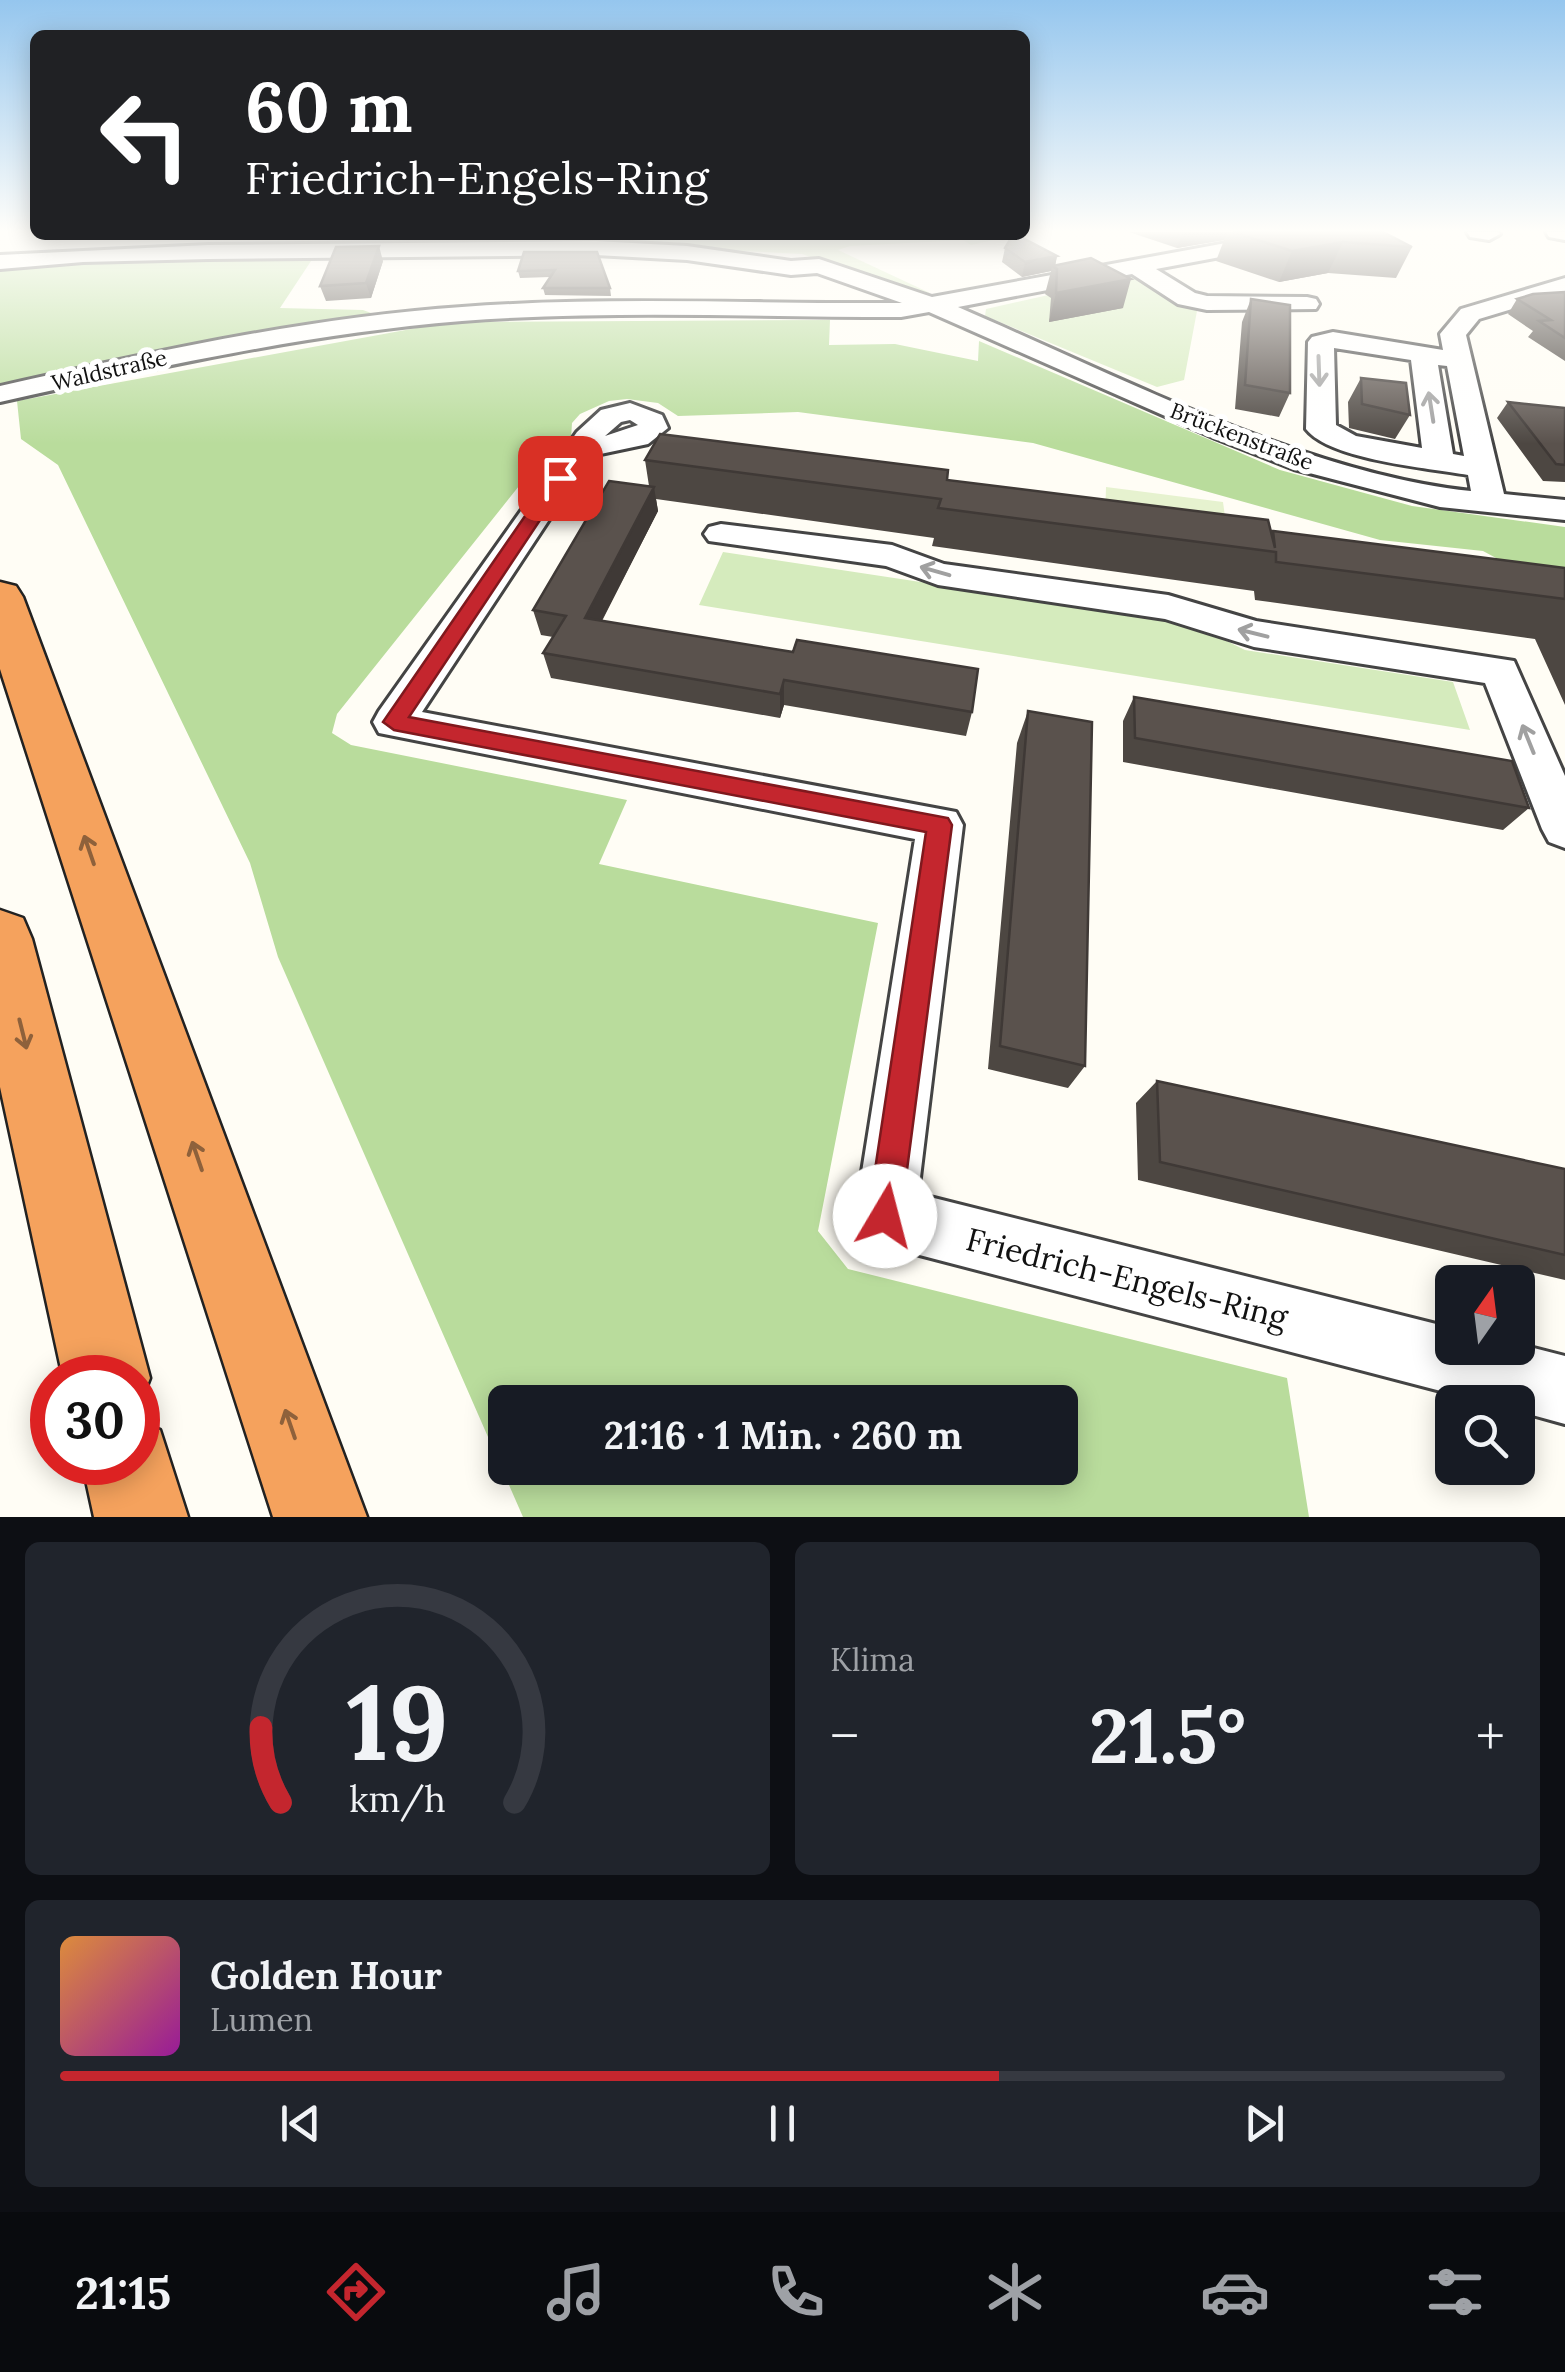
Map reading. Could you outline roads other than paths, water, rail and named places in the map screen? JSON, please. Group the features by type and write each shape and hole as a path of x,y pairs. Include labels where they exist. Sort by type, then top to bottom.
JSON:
{"highway":[{"path":"0,596 320,1517"},
{"path":"0,939 101,1355"},
{"path":"133,1485 141,1517"}],"street":[{"name":"Brückenstraße","path":"926,303 1277,452 1393,486 1490,504 1565,510"},
{"name":"Waldstraße","path":"0,394 252,339 408,318 541,310 867,312 951,303"},
{"path":"1206,303 1307,304"},
{"path":"1490,504 1454,334 1470,314 1507,303"},
{"path":"1458,360 1333,340 1321,342 1321,429 1347,443 1481,468"},
{"path":"1423,354 1439,460"},
{"name":"Friedrich-Engels-Ring","path":"581,448 394,722 940,825 885,1216 1565,1390"},
{"path":"721,534 892,556 938,574 1168,607 1254,634 1500,670 1565,830"}]}
